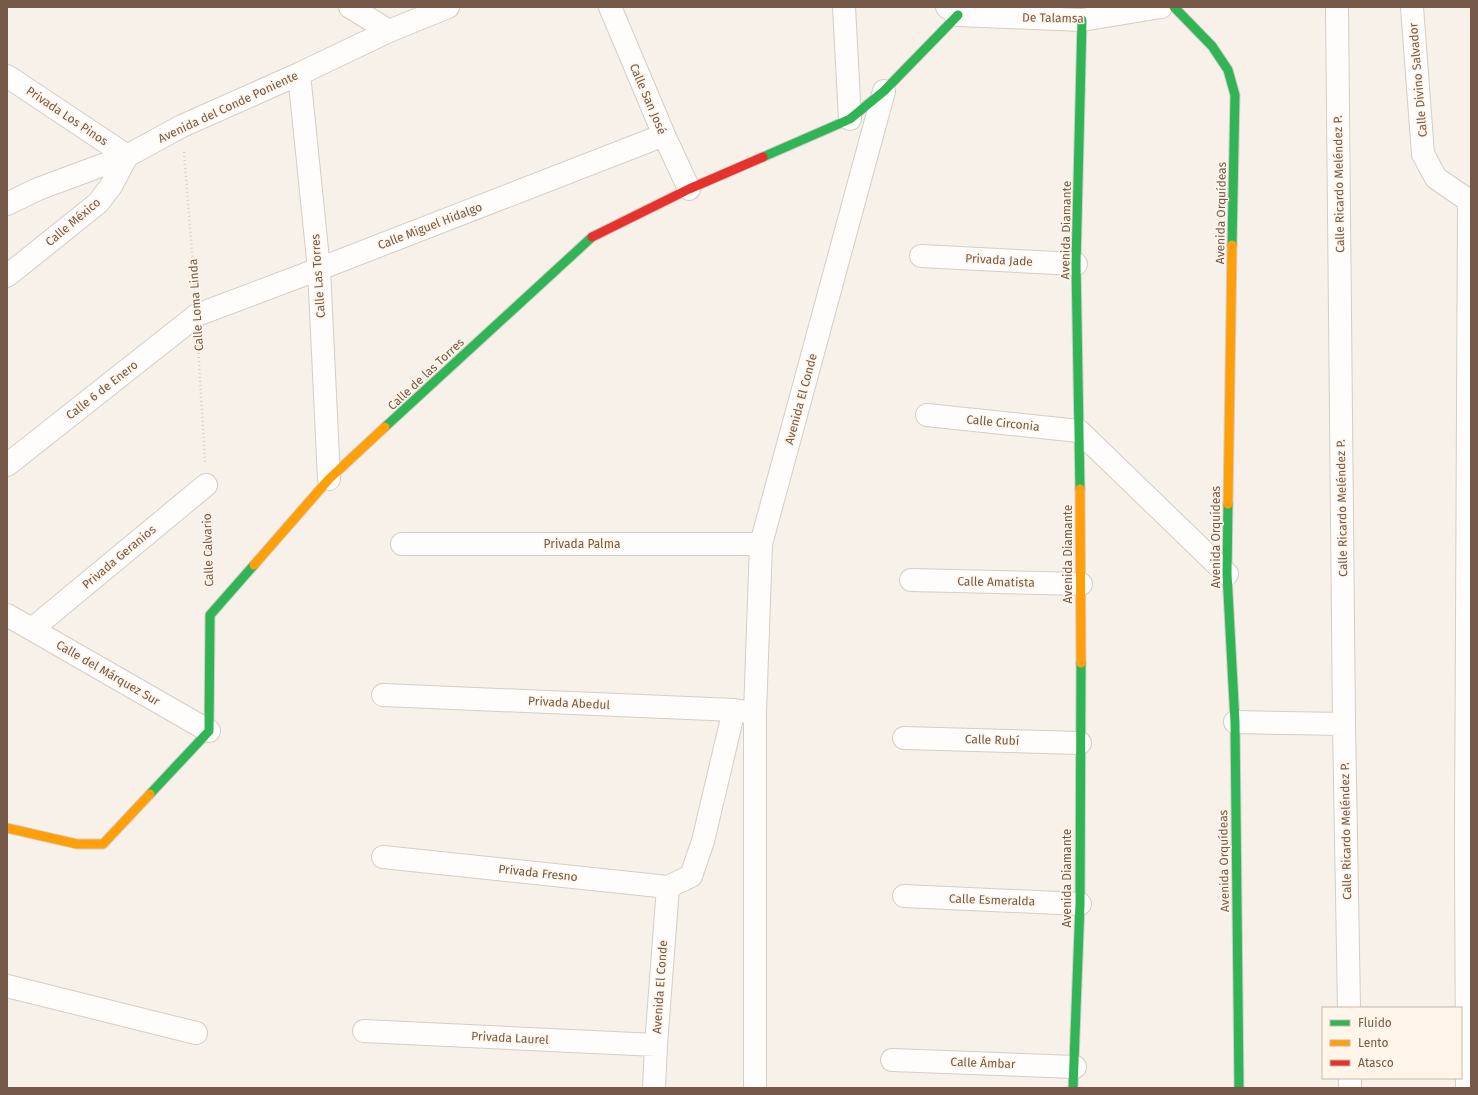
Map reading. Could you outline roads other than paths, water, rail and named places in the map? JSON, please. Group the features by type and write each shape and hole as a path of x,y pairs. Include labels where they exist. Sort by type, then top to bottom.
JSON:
{"street":[{"path":"350,7 389,31"},
{"name":"Avenida del Conde Poniente","path":"7,204 38,190 127,156 182,126 299,74 389,31 448,7"},
{"name":"Calle San José","path":"610,7 664,135 689,189"},
{"path":"844,7 850,119"},
{"name":"De Talamsa","path":"952,11 1082,20 1162,7"},
{"name":"Avenida Orquídeas","path":"1174,7 1212,46 1228,70 1235,95 1227,574 1235,722 1239,1088"},
{"name":"Calle Ricardo Meléndez P.","path":"1337,7 1344,724 1349,1007"},
{"name":"Calle Divino Salvador","path":"1412,7 1424,154 1436,178 1470,202"},
{"name":"Calle de las Torres","path":"209,731 210,615 329,479 592,237 689,189 850,119 884,91 952,11"},
{"name":"Avenida Diamante","path":"1074,1077 1080,904 1081,584 1076,264 1082,20"},
{"name":"Calle Las Torres","path":"299,74 319,270 329,479"},
{"name":"Privada Los Pinos","path":"7,76 127,156"},
{"name":"Avenida El Conde","path":"691,876 744,712 762,544 884,91"},
{"name":"Calle Miguel Hidalgo","path":"197,315 319,270 664,135"},
{"name":"Calle México","path":"7,276 98,203 111,186 127,156"},
{"path":"1467,1088 1466,828 1470,202"},
{"name":"Privada Jade","path":"921,256 1076,264"},
{"name":"Calle 6 de Enero","path":"7,465 197,315"},
{"name":"Calle Circonia","path":"927,415 1079,431"},
{"path":"1079,431 1227,574"},
{"name":"Privada Geranios","path":"32,629 206,485"},
{"name":"Privada Palma","path":"402,544 762,544"},
{"name":"Calle Amatista","path":"911,580 1081,584"},
{"name":"Calle del Márquez Sur","path":"7,615 209,731"},
{"name":"Privada Abedul","path":"383,695 744,712"},
{"path":"744,712 755,1088"},
{"path":"1235,722 1344,724"},
{"path":"7,828 77,844 103,844 209,731"},
{"name":"Calle Rubí","path":"904,738 1080,743"},
{"name":"Privada Fresno","path":"383,857 668,886 691,876"},
{"name":"Avenida El Conde","path":"654,1088 668,886"},
{"name":"Calle Esmeralda","path":"904,896 1080,904"},
{"path":"7,986 196,1033"},
{"name":"Privada Laurel","path":"364,1031 656,1045"},
{"name":"Calle Ámbar","path":"892,1060 1074,1077"}]}
